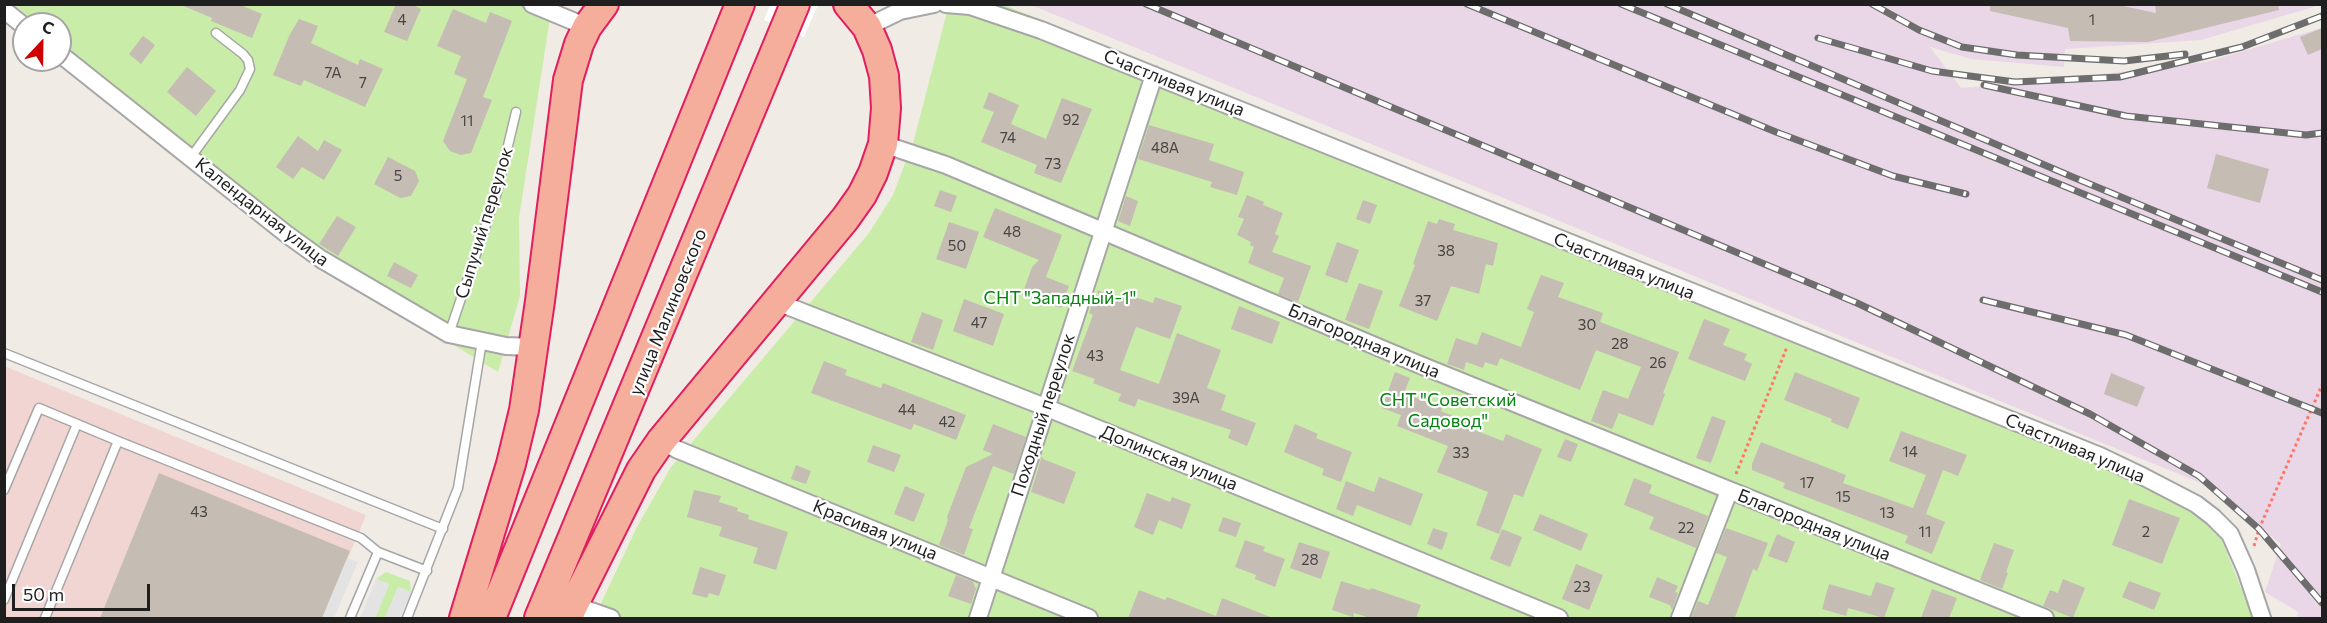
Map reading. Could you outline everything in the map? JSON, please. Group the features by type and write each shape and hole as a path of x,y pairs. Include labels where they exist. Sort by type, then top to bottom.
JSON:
{"highway":[{"path":"464,618 511,464 524,410 568,80 587,27 604,4"},
{"path":"571,612 641,470 661,441 777,302 862,195 873,173 883,144 886,108 884,76 877,50 867,27 848,4"},
{"path":"491,618 739,7"},
{"name":"улица Малиновского","path":"539,618 790,17"}],"street":[{"path":"532,4 587,27"},
{"path":"867,27 900,11 934,4"},
{"name":"Счастливая улица","path":"946,4 970,6 1041,30 2100,456 2196,504 2213,517 2230,534 2246,570 2262,618"},
{"name":"Календарная улица","path":"72,63 321,259 449,334 482,341 533,347"},
{"name":"Походный переулок","path":"978,618 1154,75"},
{"name":"Благородная улица","path":"883,144 946,165 1418,364 2045,618"},
{"name":"Долинская улица","path":"777,302 1045,407 1559,618"},
{"name":"Красивая улица","path":"661,441 1089,618"},
{"path":"1680,618 1729,491"},
{"path":"571,612 611,618"}],"lane":[{"path":"191,157 240,90 250,69 248,60 243,54 216,33"},
{"name":"Сыпучий переулок","path":"449,334 497,192 516,112"},
{"path":"407,618 458,488 482,341"},
{"path":"4,353 443,529"},
{"path":"4,490 39,408 361,538 378,552 427,571"},
{"path":"4,600 77,424"},
{"path":"45,618 118,441"},
{"path":"350,618 378,552"}],"path":[{"path":"1729,491 1793,334"},
{"path":"2246,570 2259,529 2322,385"}],"shaded area":[{"path":"1031,5 2320,5 2201,40 2065,49 2064,67 1971,59 1930,47 1961,88 2026,83 2206,62 2322,28 2322,618 2297,618 2298,612 2265,592 2281,544 2203,484"},
{"path":"4,366 366,515 323,618 5,618"},
{"path":"345,557 358,562 334,618 320,618"},
{"path":"376,579 389,584 375,618 360,618"},
{"path":"398,587 411,592 400,618 385,618"}],"green space":[{"path":"949,4 1004,5 2100,451 2217,528 2253,618 594,618 637,527 671,467 869,233 893,195 914,140"},
{"path":"15,5 552,5 519,218 520,296 498,372 289,245 72,55 72,12 23,12"},
{"path":"386,572 410,581 411,592 398,587 385,618 375,618 389,584 376,579"}],"pier":[{"path":"770,5 818,5 804,37 764,20"}],"building":[{"path":"179,4 238,4 262,14 252,38 211,21 212,18"},
{"path":"396,4 411,4 421,9 407,41 384,32"},
{"path":"1990,4 2114,4 2156,13 2155,4 2278,4 2279,10 2148,42 2070,41 2068,28 1990,11"},
{"path":"453,9 486,23 490,12 512,21 483,97 492,100 471,153 461,155 450,151 443,141 467,79 454,74 461,56 437,46"},
{"path":"299,19 318,26 311,43 358,65 360,59 383,69 365,107 304,80 301,86 273,75 290,34"},
{"path":"2322,28 2322,49 2308,55 2300,37"},
{"path":"143,36 155,45 141,64 129,54"},
{"path":"187,67 216,91 196,116 167,92"},
{"path":"989,92 1019,105 1011,124 1046,139 1062,98 1092,109 1061,183 1034,173 1037,165 981,142 994,112 983,108"},
{"path":"1149,125 1214,144 1209,160 1244,172 1237,195 1210,187 1212,182 1138,159"},
{"path":"298,136 318,151 324,140 342,150 324,180 302,167 293,179 276,167"},
{"path":"2216,154 2269,169 2260,203 2207,188"},
{"path":"388,157 415,171 419,181 411,196 400,198 374,184"},
{"path":"940,190 957,196 951,212 934,206"},
{"path":"1247,195 1283,213 1275,234 1279,236 1272,252 1311,266 1298,302 1278,294 1284,278 1248,263 1254,247 1250,245 1251,242 1237,235 1244,219 1238,217"},
{"path":"1126,196 1138,201 1130,226 1118,221"},
{"path":"1363,200 1377,205 1370,224 1356,219"},
{"path":"995,208 1062,235 1046,277 1069,286 1061,308 1022,295 1032,267 1039,260 983,237"},
{"path":"337,216 356,227 338,256 319,244"},
{"path":"1439,219 1455,224 1453,230 1498,243 1493,266 1486,264 1479,294 1451,286 1437,321 1399,306 1415,265 1413,264 1428,221 1437,224"},
{"path":"949,222 979,232 966,269 936,259"},
{"path":"1337,242 1359,250 1347,283 1325,275"},
{"path":"394,262 418,275 411,288 387,276"},
{"path":"1541,275 1564,283 1558,297 1603,313 1600,322 1679,352 1653,426 1619,413 1612,429 1591,421 1603,390 1628,399 1641,367 1596,350 1580,390 1500,358 1497,366 1485,362 1483,368 1466,362 1464,370 1447,364 1456,338 1477,345 1482,332 1521,347 1534,312 1527,309"},
{"path":"1359,283 1383,291 1369,329 1345,320"},
{"path":"1097,290 1121,299 1123,293 1153,303 1155,297 1182,306 1170,339 1136,327 1120,370 1159,384 1177,333 1221,350 1207,388 1226,395 1221,410 1256,423 1247,446 1228,438 1231,430 1138,399 1135,407 1118,401 1121,394 1093,383 1095,379 1072,371 1093,315 1089,313 1095,295 1099,296"},
{"path":"964,299 1004,314 993,346 953,331"},
{"path":"1239,306 1280,322 1272,344 1231,329"},
{"path":"922,312 943,320 933,350 911,342"},
{"path":"1704,319 1730,329 1723,345 1747,354 1744,360 1752,364 1745,381 1688,359"},
{"path":"824,361 847,370 845,375 881,388 883,383 966,415 956,440 914,424 911,430 811,393"},
{"path":"1395,372 1410,378 1404,393 1442,408 1441,411 1471,423 1469,428 1503,441 1506,434 1542,449 1523,497 1514,494 1499,534 1476,525 1488,492 1437,472 1448,446 1397,426 1401,415 1382,408"},
{"path":"1795,372 1860,398 1848,429 1831,422 1832,419 1784,400"},
{"path":"2111,373 2145,387 2137,407 2104,394"},
{"path":"1712,416 1726,421 1711,463 1696,458"},
{"path":"993,424 1026,437 1014,474 993,466 969,528 973,529 964,555 939,545 966,467 993,454 983,450"},
{"path":"1295,424 1318,434 1316,438 1352,452 1341,482 1322,475 1324,469 1284,452"},
{"path":"1901,431 1967,455 1958,476 1943,470 1926,514 1945,522 1932,554 1905,543 1908,536 1783,488 1785,483 1752,470 1752,464 1761,442 1846,475 1843,483 1913,508 1926,475 1889,461"},
{"path":"1565,439 1578,444 1571,462 1557,457"},
{"path":"873,445 901,455 894,472 867,462"},
{"path":"1042,456 1043,459 1076,472 1064,504 1031,492"},
{"path":"796,465 811,471 806,484 791,479"},
{"path":"159,473 350,551 322,618 100,618"},
{"path":"1379,477 1423,494 1411,526 1357,505 1353,516 1336,509 1346,481 1374,492"},
{"path":"1634,478 1652,485 1649,493 1708,516 1696,548 1649,529 1654,517 1624,505"},
{"path":"905,486 925,494 914,522 894,514"},
{"path":"694,490 721,496 719,502 738,508 737,511 749,515 748,519 788,532 776,570 753,563 758,548 719,536 722,527 687,517"},
{"path":"1147,493 1170,502 1172,497 1191,504 1182,529 1159,520 1153,535 1134,527"},
{"path":"2129,499 2180,518 2162,564 2112,545"},
{"path":"1540,514 1588,534 1581,551 1533,530"},
{"path":"1223,517 1241,523 1236,537 1218,531"},
{"path":"1433,528 1448,533 1442,550 1427,544"},
{"path":"1726,528 1768,543 1757,571 1753,569 1735,617 1739,618 1691,618 1698,601 1708,605 1727,557 1716,553"},
{"path":"1502,529 1522,537 1510,567 1490,559"},
{"path":"1777,534 1795,542 1787,563 1768,556"},
{"path":"1245,540 1265,547 1263,551 1285,559 1275,587 1255,579 1256,575 1235,567"},
{"path":"1299,542 1330,552 1321,579 1290,568"},
{"path":"1994,543 2014,550 2002,589 1980,580"},
{"path":"1576,564 1603,575 1589,610 1562,599"},
{"path":"700,567 726,575 719,596 709,593 707,598 692,594"},
{"path":"956,575 973,582 976,589 971,604 948,596"},
{"path":"1657,577 1678,586 1672,610 1670,605 1649,597"},
{"path":"2063,579 2085,588 2073,618 2043,606 2050,590 2058,593"},
{"path":"1341,581 1370,590 1371,588 1421,605 1416,618 1370,618 1354,613 1353,617 1332,610"},
{"path":"2129,581 2161,593 2154,610 2122,597"},
{"path":"1876,582 1895,588 1884,618 1848,608 1846,616 1822,609 1829,584 1871,596"},
{"path":"1932,589 1957,598 1949,618 1921,618"},
{"path":"1139,590 1165,600 1167,597 1216,616 1222,598 1273,618 1128,618"}],"railway":[{"path":"1146,4 1857,303 2090,414 2199,476 2259,529 2322,603"},
{"path":"1467,4 1776,132 1893,176 1966,194"},
{"path":"1621,4 2322,292"},
{"path":"1667,4 2075,178 2322,280"},
{"path":"1872,4 1919,30 1962,47 2017,55 2124,61 2185,54"},
{"path":"1818,38 1932,71 2015,82 2120,77 2242,47 2322,16"},
{"path":"1984,85 2126,116 2306,135 2322,133"},
{"path":"1983,300 2126,335 2322,413"}],"park label":[{"name":"СНТ \"Западный-1\"","path":"1060,298"},
{"name":"СНТ \"Советский Садовод\"","path":"1448,410"}]}
